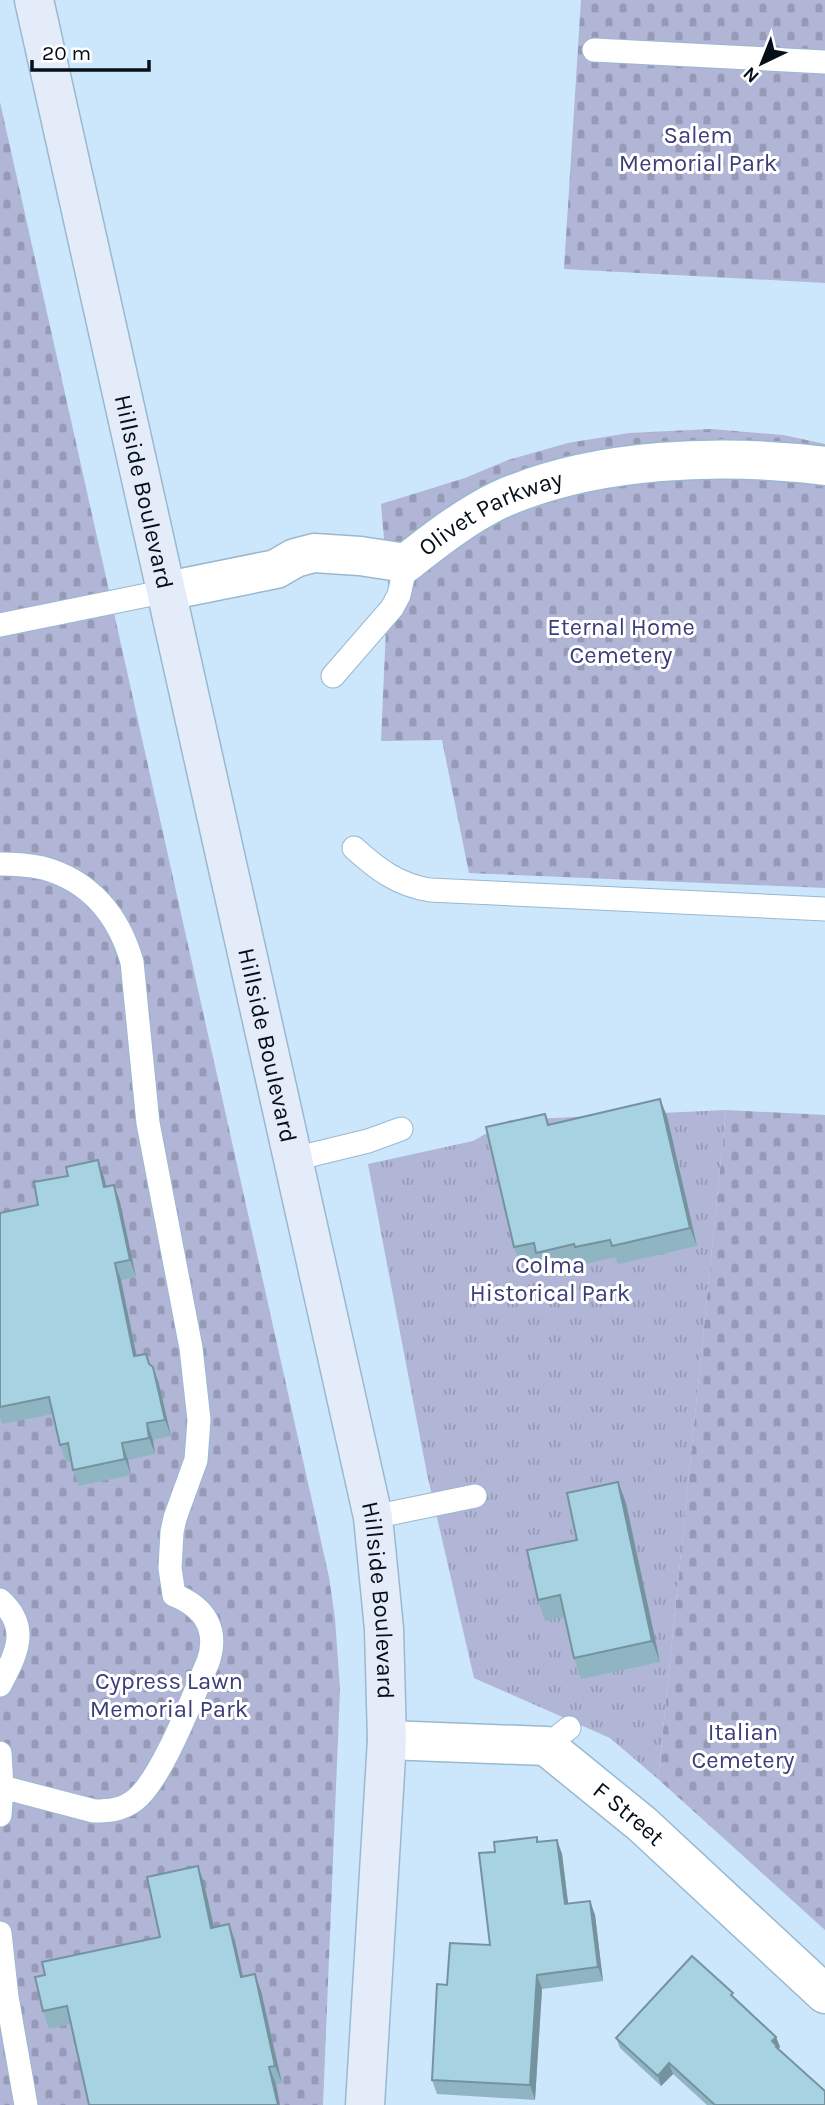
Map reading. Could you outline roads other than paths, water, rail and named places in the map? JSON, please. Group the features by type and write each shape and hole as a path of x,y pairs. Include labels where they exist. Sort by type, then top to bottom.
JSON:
{"main road":[{"name":"Hillside Boulevard","path":"34,0 373,1517 384,1629 387,1740 365,2105"}],"street":[{"name":"Olivet Parkway","path":"167,591 276,569 295,558 314,553 406,563 461,522 497,501 542,483 583,472 719,460 765,460 825,466"},
{"name":"F Street","path":"387,1740 557,1737 642,1824 825,1994"}],"lane":[{"path":"34,0 40,0"},
{"path":"594,50 825,62"},
{"path":"333,676 392,608 399,595 406,563"},
{"path":"0,625 167,591"},
{"path":"354,848 382,872 414,888 825,909"},
{"path":"0,864 43,868 62,875 100,901 126,940 132,962 148,1123 191,1348 199,1420 196,1460 172,1532 170,1568 174,1595 188,1601 200,1611 212,1636 208,1662 162,1761 142,1793 133,1801 121,1808 94,1811 2,1787"},
{"path":"294,1159 368,1141 401,1129"},
{"path":"373,1517 475,1496"},
{"path":"0,1600 17,1625 19,1638 17,1651 0,1685"},
{"path":"0,1753 0,1815"},
{"path":"0,1933 7,1997 26,2105"}],"park label":[{"name":"Salem Memorial Park","path":"698,149"},
{"name":"Eternal Home Cemetery","path":"621,641"},
{"name":"Colma Historical Park","path":"550,1279"},
{"name":"Cypress Lawn Memorial Park","path":"169,1695"},
{"name":"Italian Cemetery","path":"743,1746"}]}
